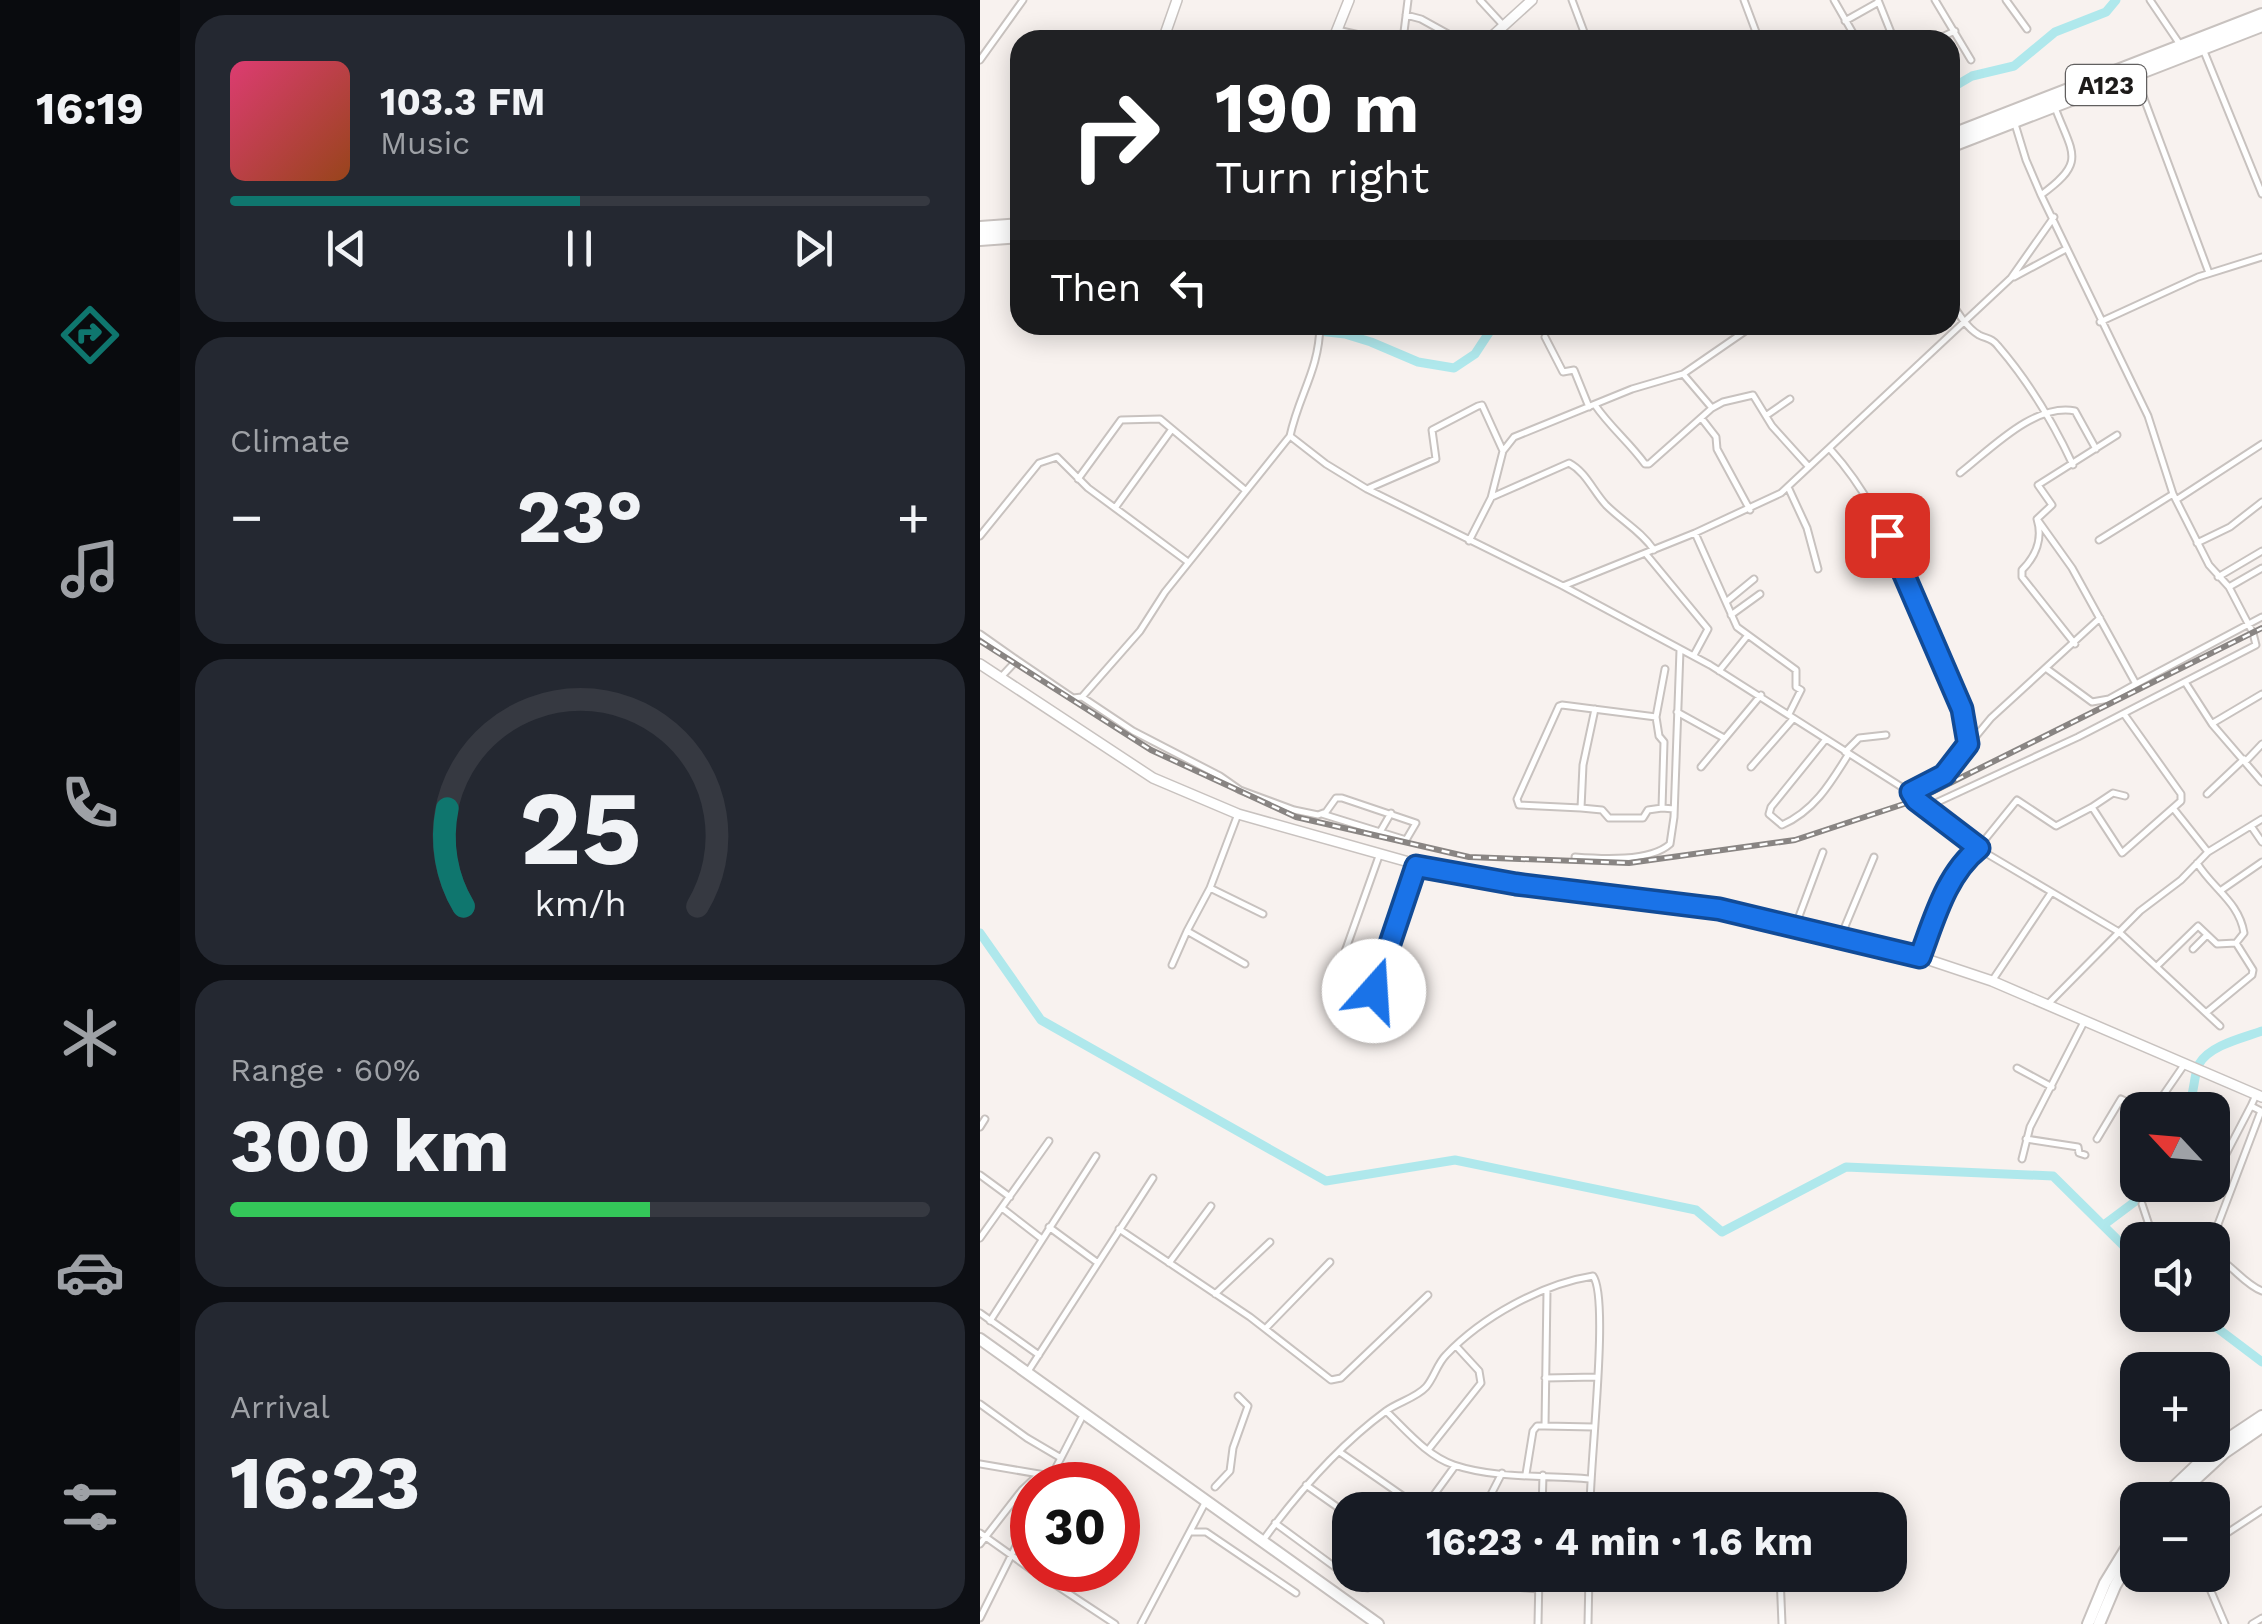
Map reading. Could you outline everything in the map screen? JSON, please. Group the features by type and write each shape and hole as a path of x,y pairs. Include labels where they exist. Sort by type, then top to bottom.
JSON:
{"highway":[{"name":"A123","path":"1960,133 2038,106 2262,15"},
{"name":"A123","path":"1960,142 2014,121 2038,106 2054,105 2262,25"},
{"path":"980,228 1010,226"},
{"path":"980,239 1010,237"}],"main road":[{"path":"980,1343 1027,1373 1368,1624"},
{"path":"980,1343 1082,1419 1378,1624"},
{"path":"2179,1482 2216,1446 2262,1416"},
{"path":"2191,1482 2212,1462 2262,1427"},
{"path":"2088,1624 2120,1558"},
{"path":"2099,1624 2120,1578"}],"street":[{"path":"980,60 1022,0"},
{"path":"1164,30 1174,0"},
{"path":"1337,30 1349,0"},
{"path":"1404,30 1408,0"},
{"path":"1480,0 1503,25"},
{"path":"1498,30 1532,0"},
{"path":"1572,0 1583,30"},
{"path":"1744,0 1755,30"},
{"path":"1834,0 1851,30"},
{"path":"1935,0 1956,30"},
{"path":"2006,0 2027,29"},
{"path":"2150,0 2182,47"},
{"path":"1845,21 1878,1 1890,30"},
{"path":"1406,15 1438,30"},
{"path":"1960,38 1971,60"},
{"path":"2202,48 2262,194"},
{"path":"2134,74 2208,273"},
{"path":"2041,195 2066,177 2072,165 2071,151 2054,105"},
{"path":"1926,808 2124,714 2259,644 2229,587 2218,577 2197,543 2174,497 2148,416 2041,195 2014,121"},
{"path":"1960,328 2012,278 2054,217"},
{"path":"2012,278 2067,249"},
{"path":"2100,322 2208,273 2262,257"},
{"path":"1960,316 1978,334 1997,344 2046,411 2073,465"},
{"path":"1082,696 1140,631 1189,562 1290,436 1318,360 1320,335"},
{"path":"1469,541 1490,498 1503,451 1514,437 1632,389 1683,374 1740,335"},
{"path":"1564,586 1750,510 1788,487 1952,335"},
{"path":"1546,337 1563,372 1574,370 1592,406 1627,438 1645,464 1712,408 1753,395 1772,426 1809,467"},
{"path":"1683,374 1712,408"},
{"path":"1766,415 1790,399"},
{"path":"1368,489 1436,459 1432,430 1478,406 1488,412 1503,451"},
{"path":"1960,473 2046,411 2075,411 2096,449"},
{"path":"1078,479 1122,420 1160,419 1245,490"},
{"path":"1702,419 1716,437 1717,449 1750,510"},
{"path":"1115,508 1172,429"},
{"path":"2038,519 2052,505 2038,488 2040,482 2117,435"},
{"path":"1290,436 1368,489 1564,586 1761,695 1911,792 1979,848 2120,932 2220,1026"},
{"path":"2099,540 2262,444"},
{"path":"2255,448 2262,457"},
{"path":"1830,449 1863,488 1879,519 1962,709 1968,744"},
{"path":"980,536 1044,460 1061,458 1078,479 1189,562"},
{"path":"1490,498 1569,463 1578,467 1606,505 1646,538 1654,550"},
{"path":"1788,487 1807,528 1818,568"},
{"path":"2197,543 2230,527 2262,502"},
{"path":"2038,519 2056,542 2136,684"},
{"path":"2038,519 2042,533 2034,558 2022,570 2022,577 2075,644"},
{"path":"1695,533 1737,627 1796,670 1796,687 1801,690 1792,717 1751,767"},
{"path":"2218,577 2262,551"},
{"path":"1646,554 1708,629 1693,656"},
{"path":"2229,587 2262,568"},
{"path":"1726,602 1754,579"},
{"path":"1731,615 1760,594"},
{"path":"2046,670 2092,702 2109,699 2262,617"},
{"path":"1911,792 1944,775 1976,732 2100,618"},
{"path":"980,634 1068,696 1082,696 1151,742 1244,792 1294,810 1398,839 1410,838 1416,823 1338,798 1318,815"},
{"path":"1719,671 1748,635"},
{"path":"1575,858 1615,859 1663,850 1670,844 1680,650"},
{"path":"1000,678 1017,660"},
{"path":"980,664 1153,778 1238,814 1416,866 1516,884 1719,909 1920,957 1992,981 2259,1096 2230,1145"},
{"path":"1662,808 1664,742 1658,736 1656,717 1665,668"},
{"path":"2184,682 2212,724 2262,782"},
{"path":"2212,724 2262,694"},
{"path":"1700,767 1761,695"},
{"path":"1656,717 1562,705 1556,708 1516,802 1523,806 1602,810 1609,818 1643,818 1648,810 1674,809"},
{"path":"1581,808 1583,765 1595,709"},
{"path":"1677,712 1724,738"},
{"path":"2092,807 2122,853 2181,801 2181,794 2124,714"},
{"path":"1967,729 1976,732"},
{"path":"1826,739 1772,808 1769,814 1782,825 1803,815 1826,790 1859,738 1886,734"},
{"path":"2207,794 2262,744"},
{"path":"1920,957 1942,900 1972,854 2017,800 2056,826 2112,793 2125,796"},
{"path":"2173,808 2208,852"},
{"path":"1380,832 1391,813"},
{"path":"1172,965 1210,888 1238,814"},
{"path":"2048,1004 2208,852 2262,819"},
{"path":"2251,826 2262,842"},
{"path":"1795,927 1823,852"},
{"path":"1332,988 1378,856"},
{"path":"1840,939 1874,857"},
{"path":"2220,891 2262,862"},
{"path":"2158,966 2194,928 2200,928 2220,946 2236,944 2244,933 2241,918 2197,864"},
{"path":"1374,991 1416,866"},
{"path":"1210,888 1262,914"},
{"path":"1992,981 2052,893"},
{"path":"1187,931 1245,964"},
{"path":"2193,949 2207,935"},
{"path":"2236,944 2261,978"},
{"path":"2207,1012 2252,975 2253,970"},
{"path":"2022,1158 2026,1139 2086,1020"},
{"path":"2167,1092 2193,1066"},
{"path":"2017,1068 2052,1086"},
{"path":"2097,1139 2120,1099"},
{"path":"2219,1222 2262,1111 2250,1106"},
{"path":"980,1126 985,1119"},
{"path":"2026,1139 2078,1146 2079,1153 2085,1155"},
{"path":"980,1238 1049,1141"},
{"path":"990,1320 1096,1156"},
{"path":"980,1175 1010,1197"},
{"path":"1027,1373 1153,1178"},
{"path":"2142,1204 2148,1222"},
{"path":"1168,1262 1211,1206"},
{"path":"1002,1208 1042,1238"},
{"path":"1049,1227 1098,1263"},
{"path":"1119,1229 1336,1381 1428,1295"},
{"path":"1215,1294 1270,1242"},
{"path":"1264,1329 1330,1262"},
{"path":"2230,1268 2246,1284 2262,1292"},
{"path":"1262,1541 1306,1485 1386,1411 1425,1389 1443,1358 1456,1346 1498,1313 1577,1279 1596,1278 1597,1377 1590,1492"},
{"path":"1545,1426 1548,1292"},
{"path":"980,1313 1039,1355"},
{"path":"1428,1450 1481,1383 1479,1371 1456,1346"},
{"path":"1545,1378 1597,1377"},
{"path":"1215,1487 1230,1472 1233,1448 1247,1414 1248,1406 1238,1396"},
{"path":"980,1404 1061,1458"},
{"path":"1386,1411 1428,1450 1455,1466 1590,1480"},
{"path":"1059,1462 1082,1419"},
{"path":"1526,1475 1537,1426 1593,1428"},
{"path":"1341,1453 1397,1492"},
{"path":"980,1464 1010,1470"},
{"path":"1436,1492 1455,1466"},
{"path":"1492,1492 1502,1473"},
{"path":"1543,1475 1543,1492"},
{"path":"1306,1485 1332,1503"},
{"path":"1141,1624 1205,1504"},
{"path":"980,1544 1010,1506"},
{"path":"2230,1531 2262,1510"},
{"path":"1275,1523 1332,1565"},
{"path":"1190,1533 1206,1532 1296,1593"},
{"path":"980,1533 1010,1554"},
{"path":"980,1618 1010,1557"},
{"path":"1066,1592 1115,1624"},
{"path":"1538,1592 1538,1624"},
{"path":"1588,1624 1589,1592"},
{"path":"1781,1592 1782,1624"},
{"path":"2211,1592 2224,1622 2215,1624"},
{"path":"2252,1624 2262,1618"}],"waterway":[{"path":"1960,83 1972,76 2014,66 2055,32 2106,12 2116,0"},
{"path":"1348,335 1418,362 1454,368 1475,354 1487,335"},
{"path":"980,933 1041,1020 1326,1181 1455,1160 1696,1210 1722,1232 1846,1167 2053,1176 2120,1242"},
{"path":"2192,1092 2204,1057 2262,1031"},
{"path":"2105,1224 2134,1202"},
{"path":"2222,1332 2262,1362"}],"railway":[{"path":"980,641 1151,750 1296,817 1469,857 1629,863 1795,840 1916,800 2262,628"}],"route":[{"path":"1374,991 1416,866 1516,884 1719,909 1920,957 1942,900 1979,848 1911,792 1944,775 1968,744 1967,729 1962,709 1887,535"}]}
